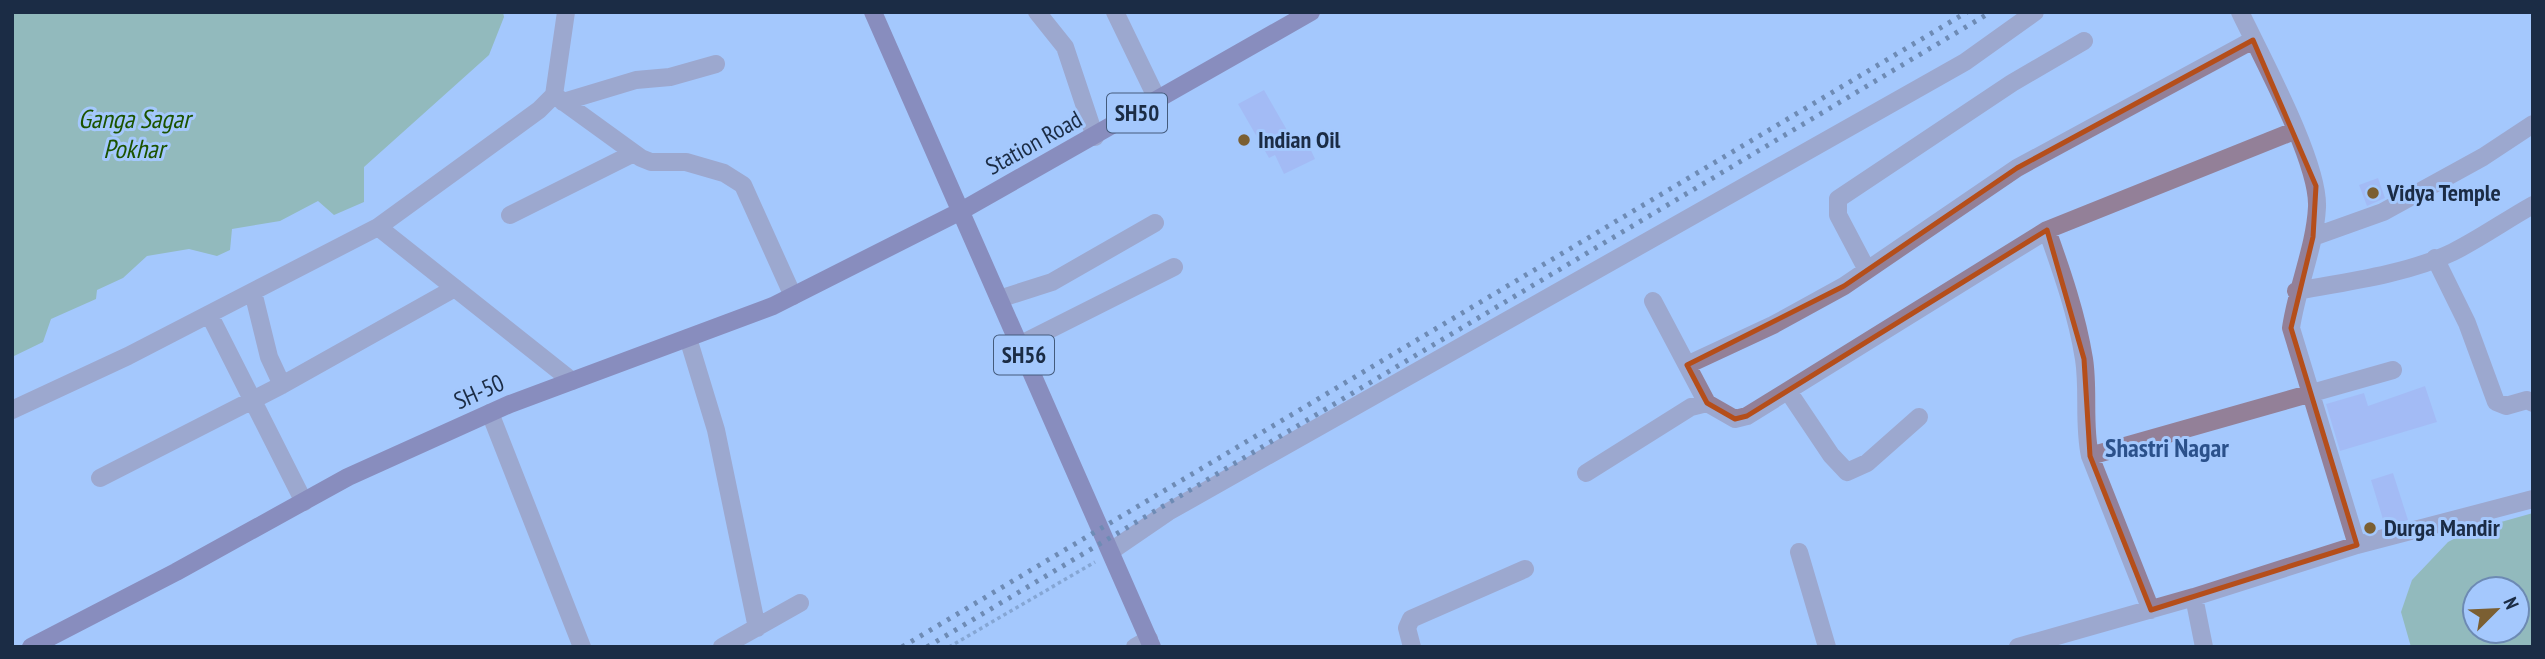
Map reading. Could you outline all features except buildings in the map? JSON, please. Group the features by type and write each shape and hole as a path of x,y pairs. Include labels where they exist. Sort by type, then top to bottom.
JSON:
{"main road":[{"path":"873,12 961,211"},
{"name":"Station Road","path":"961,211 1311,12"},
{"name":"SH-50","path":"31,647 348,477 490,414 793,296 961,211"},
{"name":"SH56","path":"961,211 1111,551 1145,644"}],"street":[{"path":"558,98 566,12"},
{"path":"1037,12 1065,47 1095,137"},
{"path":"1115,12 1158,101"},
{"path":"1111,551 1168,512 1965,62 2035,12"},
{"path":"2240,12 2316,186 2313,237 2296,291 2291,328 2357,545"},
{"path":"1687,365 1773,325 1867,270 2017,168 2253,40"},
{"path":"1867,270 1838,215 1838,199 2012,83 2084,41"},
{"path":"12,410 253,292 378,227 558,98 636,80 670,77 716,64"},
{"path":"558,98 634,153 651,162 686,162 724,173 743,185 793,296"},
{"path":"2313,237 2383,212 2483,157 2533,124"},
{"path":"1653,301 1707,403 1735,419 1747,416 2010,250 2047,230 2294,131"},
{"path":"510,215 634,153"},
{"path":"2296,291 2360,279 2453,252 2533,205"},
{"path":"999,299 1052,282 1155,223"},
{"path":"378,227 572,381"},
{"path":"2047,230 2071,298 2084,359 2086,435 2090,456 2151,610"},
{"path":"2435,258 2467,323 2496,402 2506,406 2527,400 2533,403"},
{"path":"1019,345 1174,267"},
{"path":"100,478 282,385 455,288"},
{"path":"253,292 269,357 282,385"},
{"path":"209,314 304,502"},
{"path":"688,338 716,430 757,628"},
{"path":"2090,456 2313,395 2393,370"},
{"path":"1788,391 1830,455 1847,472 1867,463 1919,417"},
{"path":"1586,473 1691,407 1707,403"},
{"path":"490,414 582,647"},
{"path":"2018,647 2041,643 2151,610 2357,545 2533,499"},
{"path":"1799,552 1827,647"},
{"path":"1412,647 1407,628 1411,619 1525,569"},
{"path":"2194,597 2204,647"},
{"path":"722,647 800,603"}],"path":[{"path":"949,647 1078,573 1111,551"}],"highlighted area":[{"path":"2253,40 2316,186 2313,237 2291,328 2357,545 2151,610 2090,456 2084,359 2047,230 1747,416 1735,419 1707,403 1687,365 1844,286 2017,168"}],"water":[{"name":"Ganga Sagar Pokhar","path":"12,12 503,12 504,17 489,55 364,167 364,202 334,215 318,201 280,221 232,229 230,250 217,256 189,249 147,256 123,278 97,290 96,299 51,319 43,342 12,357"},
{"path":"2533,513 2533,647 2411,647 2401,612 2412,580 2448,542 2469,531"}],"railway":[{"path":"902,647 1967,12"},
{"path":"927,647 1991,12"}],"place":[{"name":"Indian Oil","path":"1244,140"},
{"name":"Vidya Temple","path":"2373,193"},
{"name":"Durga Mandir","path":"2370,528"}],"district":[{"name":"Shastri Nagar","path":"2167,448"}]}
